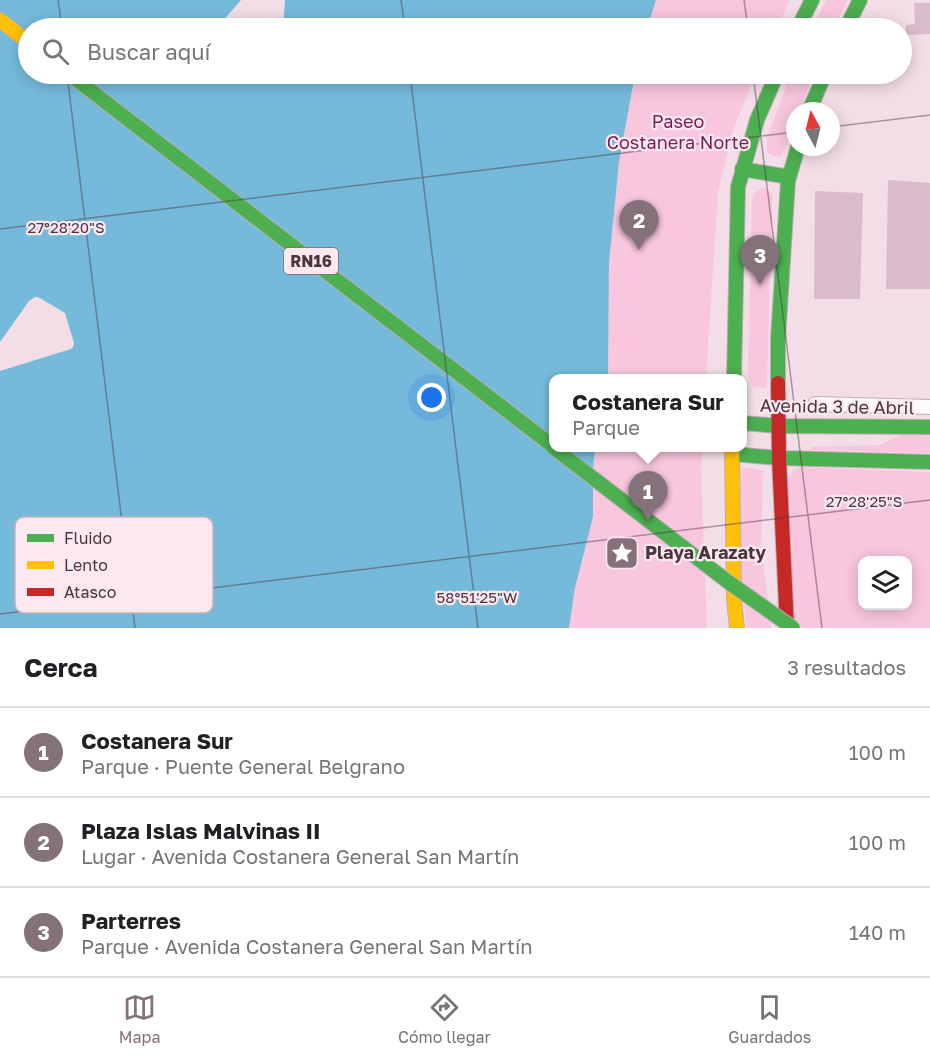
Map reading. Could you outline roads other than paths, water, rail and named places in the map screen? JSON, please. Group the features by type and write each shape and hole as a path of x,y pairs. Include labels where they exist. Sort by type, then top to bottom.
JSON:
{"main road":[{"path":"803,18 812,0"},
{"path":"851,18 860,0"},
{"path":"0,20 18,34"},
{"name":"RN16","path":"82,84 549,443"},
{"path":"734,374 738,187 757,120 773,84"},
{"path":"813,102 821,84"},
{"path":"787,628 778,426 778,339 789,177 795,156"},
{"path":"742,168 789,177"},
{"name":"Avenida 3 de Abril","path":"747,423 778,426 930,427"},
{"name":"RN16","path":"560,452 727,581 794,628"},
{"path":"732,452 734,599 737,628"},
{"path":"739,452 779,458 930,462"}],"street":[{"path":"815,404 930,406"}],"water":[{"path":"0,0 656,0 650,18 18,18 18,84 633,84 619,162 609,263 608,374 549,374 549,452 595,452 593,517 575,588 569,628 0,628"}],"place":[{"name":"Plaza Islas Malvinas II","path":"639,250"},
{"name":"Parterres","path":"760,285"},
{"name":"Costanera Sur","path":"648,521"},
{"name":"Playa Arazaty","path":"622,553"}],"park label":[{"name":"Paseo Costanera Norte","path":"678,132"}]}
